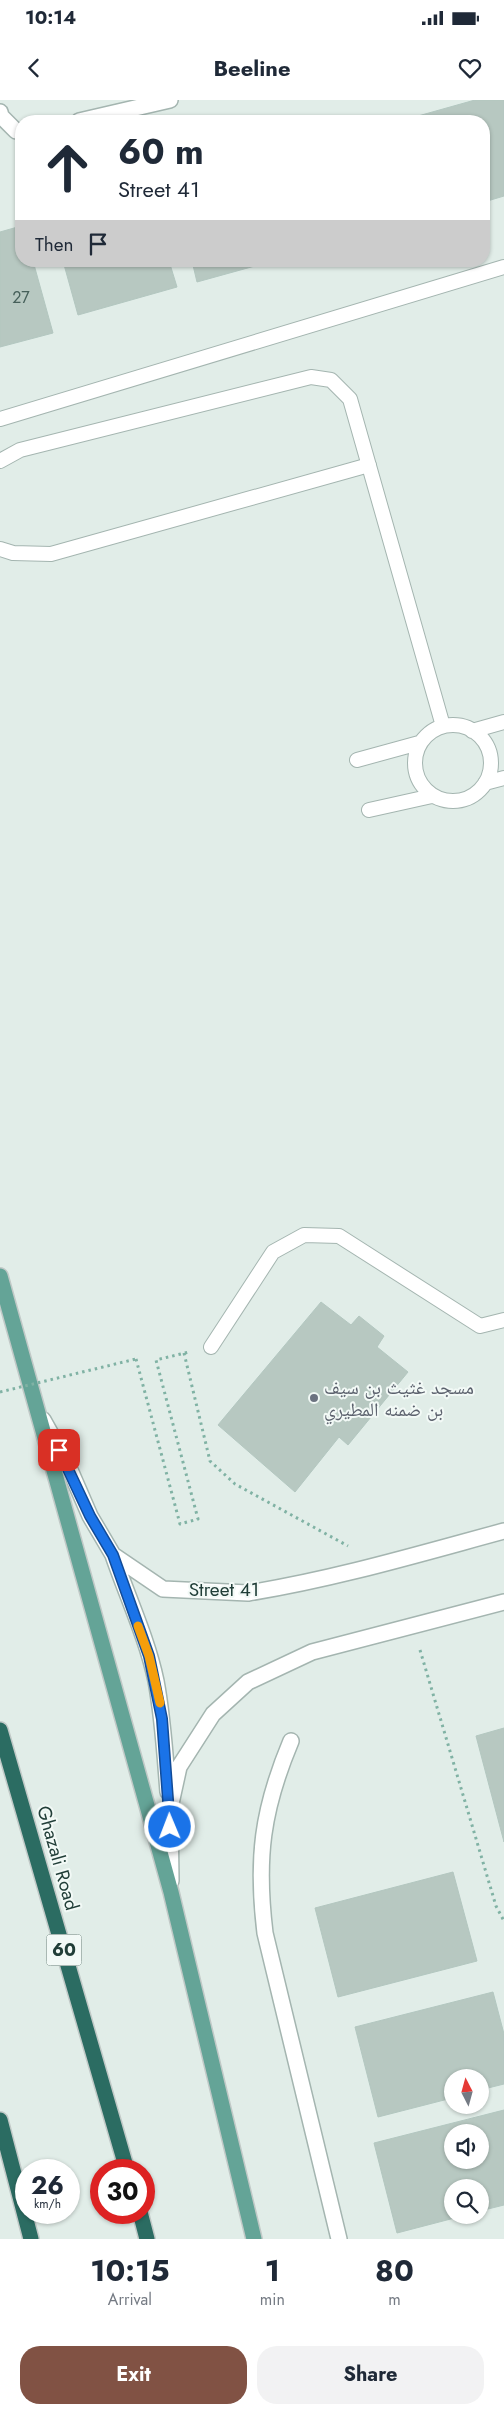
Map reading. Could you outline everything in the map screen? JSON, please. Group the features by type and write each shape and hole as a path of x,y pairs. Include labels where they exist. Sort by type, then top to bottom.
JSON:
{"highway":[{"name":"Ghazali Road","path":"0,1730 124,2159"},
{"path":"0,2120 32,2239"},
{"path":"143,2224 147,2239"}],"main road":[{"path":"0,1276 171,1892 254,2239"}],"street":[{"path":"105,115 170,100"},
{"path":"0,112 1,116 15,130"},
{"name":"Street 41","path":"36,1409 67,1463 90,1516 113,1555 163,1589 248,1592 321,1579 504,1531"},
{"path":"113,1555 156,1680 162,1719 170,1808 171,1892"},
{"path":"170,1808 179,1767 193,1742 213,1714 248,1682 312,1652 504,1602"},
{"path":"291,1741 276,1778 265,1815 260,1854 260,1893 265,1933 339,2239"}],"lane":[{"path":"0,419 504,266"},
{"path":"0,461 20,450 311,377 331,380 350,399 443,726"},
{"path":"0,549 13,553 51,554 369,465"},
{"path":"472,731 504,722"},
{"path":"458,725 472,731 484,740 490,754 491,769 485,783 475,794 461,800 446,801 432,796 422,786 415,772 414,757 419,743 429,732 443,726 458,725"},
{"path":"356,760 419,743"},
{"path":"485,783 504,778"},
{"path":"369,810 432,796"},
{"path":"211,1346 273,1252 304,1235 340,1236 480,1326 504,1320"}],"path":[{"path":"0,1392 136,1359 180,1524 198,1519 156,1360 211,1346"},
{"path":"184,1353 210,1461 235,1484 349,1546 357,1570"},
{"path":"412,1626 496,1906 504,1921"}],"building":[{"path":"475,100 504,100 504,196 490,200 490,115 422,115"},
{"path":"15,228 15,267 35,267 53,333 0,347 0,232"},
{"path":"65,267 171,267 177,287 78,315"},
{"path":"193,267 251,267 197,282"},
{"name":"مسجد غثيث بن سيف بن ضمنه المطيري","path":"321,1302 351,1325 359,1316 384,1336 377,1347 408,1372 348,1445 339,1437 295,1492 218,1425"},
{"path":"504,1728 504,1842 476,1736"},
{"path":"453,1872 477,1961 338,1997 315,1908"},
{"path":"493,1992 504,2034 504,2084 489,2088 489,2069 444,2069 444,2100 378,2117 355,2027"},
{"path":"504,2110 504,2205 489,2209 489,2179 444,2179 444,2221 397,2233 374,2143 444,2125 444,2169 489,2169 489,2124 449,2124"}],"slow traffic":[{"path":"138,1626 156,1680 160,1703"}],"place":[{"name":"مسجد غثيث بن سيف بن ضمنه المطيري","path":"314,1398"}],"route":[{"path":"59,1450 67,1463 90,1516 113,1555 149,1656 156,1680 162,1719 170,1827"}]}
